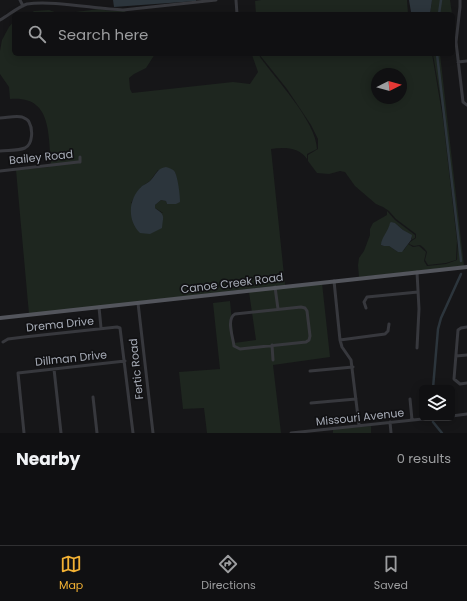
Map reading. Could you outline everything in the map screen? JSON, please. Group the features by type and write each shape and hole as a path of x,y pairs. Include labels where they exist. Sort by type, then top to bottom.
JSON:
{"main road":[{"name":"Canoe Creek Road","path":"0,318 334,280 465,267"}],"street":[{"path":"20,0 23,6"},
{"path":"13,12 23,6 37,2 69,3 111,10 123,10 216,0"},
{"path":"236,0 238,12"},
{"path":"460,0 456,42 463,102 467,105"},
{"path":"0,20 12,13"},
{"path":"458,62 467,61"},
{"path":"0,118 20,116 30,122 31,135 31,140 28,146 0,151"},
{"name":"Bailey Road","path":"0,171 78,162 80,157"},
{"path":"416,272 419,309 417,348"},
{"path":"334,280 340,340 342,347 351,360 353,367 359,425"},
{"path":"275,287 278,309"},
{"path":"366,308 364,302 367,297 418,292"},
{"name":"Fertic Road","path":"138,303 153,433"},
{"path":"99,307 101,328"},
{"path":"305,308 307,310 310,336 309,340 306,342 236,348 234,346 230,320 232,316 235,314 278,309 305,308"},
{"path":"340,340 385,334 388,331 389,324"},
{"name":"Drema Drive","path":"3,342 13,338 117,327 120,328 125,361"},
{"path":"467,327 458,330 454,379 460,384 467,384"},
{"path":"272,345 273,360"},
{"path":"456,356 467,355"},
{"path":"125,361 133,433"},
{"name":"Dillman Drive","path":"24,433 18,373 125,361"},
{"path":"310,371 353,367"},
{"path":"54,369 61,433"},
{"path":"93,398 97,433"},
{"path":"311,403 356,399"},
{"path":"410,399 412,420"},
{"path":"455,416 467,414"},
{"name":"Missouri Avenue","path":"291,433 419,419"},
{"path":"390,422 391,433"}],"shaded area":[{"path":"113,0 196,0 196,1 114,7"},
{"path":"407,0 408,12 256,12 255,1"},
{"path":"409,0 432,0 430,12 411,12"},
{"path":"432,0 450,0 452,12 430,12"},
{"path":"99,9 126,12 76,12"},
{"path":"49,10 54,12 33,12 34,11"},
{"path":"12,23 12,56 154,56 146,68 129,78 132,93 233,82 250,84 258,72 252,56 259,56 310,125 317,149 307,154 307,159 296,150 286,148 271,149 285,285 29,314 16,170 49,167 51,163 48,129 41,110 34,103 24,99 10,99 9,87 0,74 0,51 2,40","holes":["158,170 175,172 179,192 176,204 167,204 166,201 161,200 155,205 155,208 163,213 131,203 141,187 150,181"]},
{"path":"261,56 432,56 443,119 457,241 456,260 428,265 425,260 427,252 424,248 420,245 414,246 409,244 416,238 416,234 396,219 389,211 376,204 355,186 345,172 340,171 329,174 317,173 308,161 308,155 318,149 318,139 311,125 287,89"},
{"path":"433,56 440,56 464,266 359,277 359,258 364,251 370,235 370,229 373,223 387,215 387,211 395,220 415,235 415,238 411,240 412,238 395,223 389,226 381,245 389,246 398,252 404,250 408,244 413,247 419,246 426,252 424,261 427,266 446,264 457,260 458,241 444,119"},
{"path":"166,167 175,172 179,187 180,202 176,204 167,204 166,201 161,200 155,205 155,208 163,216 162,228 150,234 140,233 131,216 134,197 137,191 150,181 159,170"},
{"path":"391,222 395,223 412,235 411,240 402,252 398,252 389,246 381,245"},
{"path":"322,283 330,357 273,365 281,433 207,433 204,408 183,409 179,372 220,369 213,303 230,301 234,343 256,340 249,292"},
{"path":"371,426 371,433 333,433 333,429"}],"waterway":[{"path":"439,12 441,0"},
{"path":"437,56 461,261"},
{"path":"433,385 438,329 441,318 461,274"},
{"path":"433,422 442,433"}]}
